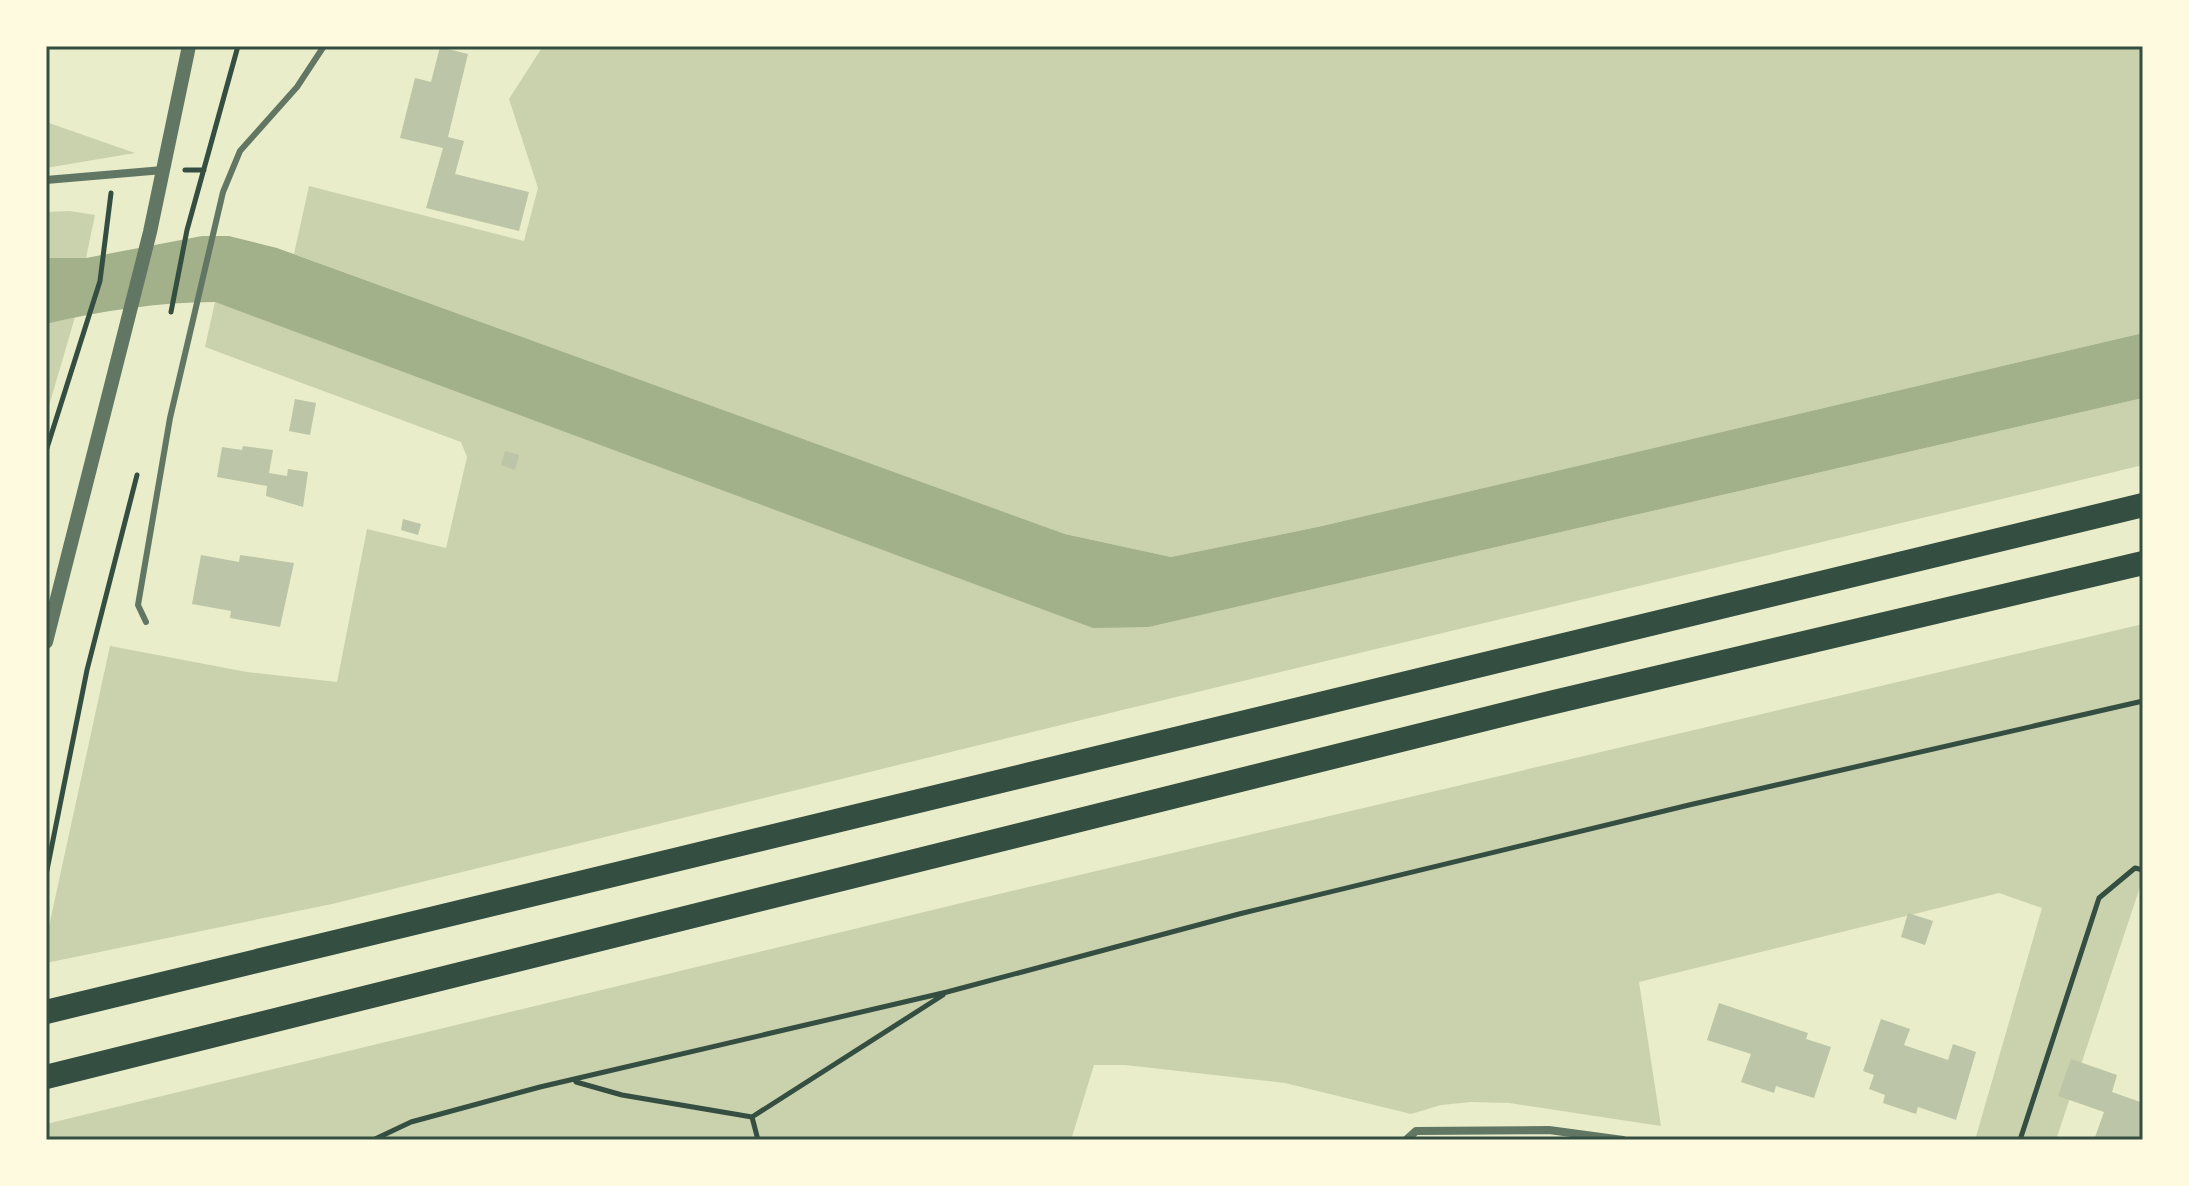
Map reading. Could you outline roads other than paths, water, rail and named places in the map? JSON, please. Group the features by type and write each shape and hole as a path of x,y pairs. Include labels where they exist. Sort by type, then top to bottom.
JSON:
{"highway":[{"path":"51,1011 2143,505"},
{"path":"46,1077 1550,703 2143,563"}],"street":[{"path":"46,642 150,232 189,46"},
{"path":"46,180 164,170"},
{"path":"1406,1140 1416,1131 1549,1130 1623,1140"}],"lane":[{"path":"146,622 138,605 170,418 223,192 240,151 297,87 324,46"}]}
